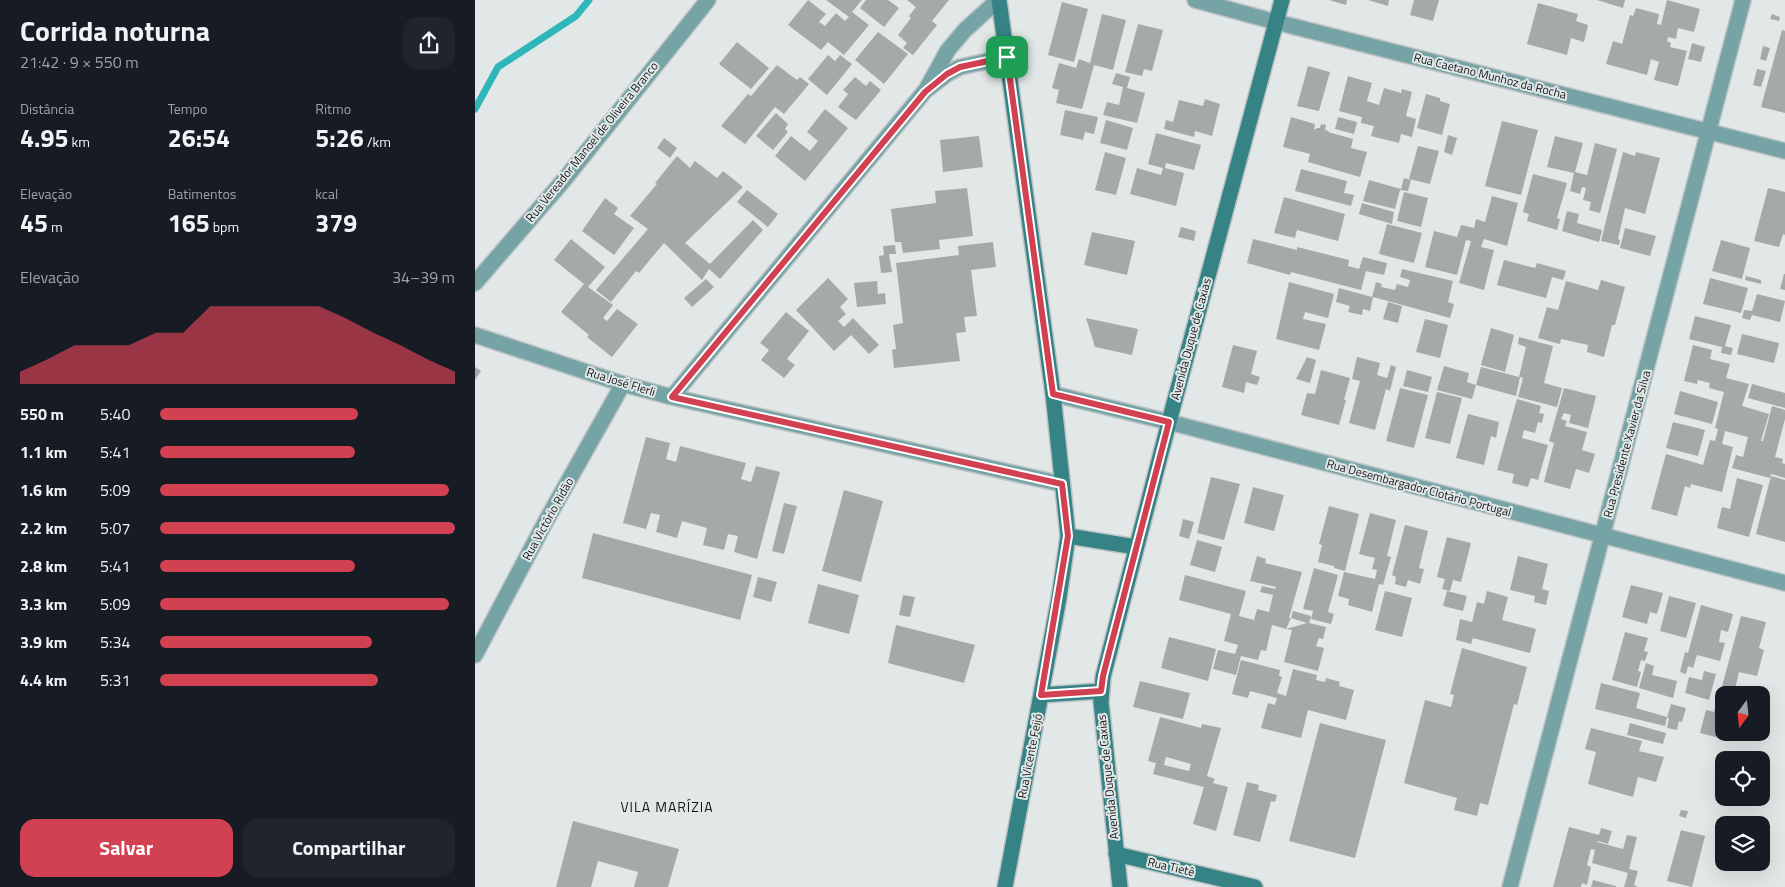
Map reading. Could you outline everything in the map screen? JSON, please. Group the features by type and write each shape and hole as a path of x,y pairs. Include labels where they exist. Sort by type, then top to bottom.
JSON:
{"street":[{"name":"Rua Vereador Manoel de Oliveira Branco","path":"475,283 564,180 707,0"},
{"name":"Rua Vicente Feijó","path":"999,0 1053,394 1068,536 1041,695 1005,887"},
{"path":"925,92 937,66 948,50 965,30 999,0"},
{"name":"Rua Caetano Munhoz da Rocha","path":"1195,0 1785,151"},
{"name":"Avenida Duque de Caxias","path":"1120,887 1101,691 1136,547 1282,0"},
{"name":"Rua Presidente Xavier da Silva","path":"1510,887 1743,0"},
{"path":"672,397 925,92 947,74 960,67 1007,57"},
{"name":"Rua José FIerli","path":"475,335 623,384 672,397 1062,484"},
{"name":"Rua Victório Ridão","path":"475,656 547,519 623,384"},
{"name":"Rua Desembargador Clotário Portugal","path":"1053,394 1169,422 1785,583"},
{"path":"1068,536 1136,547"},
{"path":"1041,695 1101,691"},
{"name":"Rua Tietê","path":"1116,854 1255,887"}],"building":[{"path":"808,0 826,14 819,22 825,26 836,13 845,21 849,17 826,0 862,0 852,12 869,25 844,55 828,42 821,50 788,25"},
{"path":"866,0 888,0 899,8 884,27 860,8"},
{"path":"907,0 949,0 932,21 937,25 913,55 903,48 907,43 898,35 911,18 909,16 916,7"},
{"path":"1329,0 1347,0 1346,5"},
{"path":"1368,0 1389,0 1388,6"},
{"path":"1414,0 1439,0 1433,21 1410,15"},
{"path":"1597,0 1625,0 1623,8"},
{"path":"1667,0 1700,9 1694,32 1678,28 1676,39 1668,37 1667,41 1671,43 1670,47 1687,51 1678,86 1654,80 1659,62 1651,59 1647,75 1606,64 1613,41 1622,44 1630,15 1633,16 1636,8 1659,14 1657,24 1661,25"},
{"path":"1062,2 1088,9 1074,62 1048,55"},
{"path":"1538,3 1578,14 1576,21 1588,25 1584,42 1571,38 1567,55 1527,44"},
{"path":"1102,14 1126,20 1113,70 1094,65 1082,109 1056,103 1059,90 1052,88 1059,63 1076,68 1079,59 1090,63"},
{"path":"1772,14 1780,17 1779,21 1770,19"},
{"path":"1138,24 1163,30 1152,71 1144,69 1142,76 1125,72"},
{"path":"1782,30 1785,31 1785,113 1761,107"},
{"path":"878,32 908,54 884,84 855,60"},
{"path":"737,42 769,68 751,89 719,64"},
{"path":"1692,43 1705,47 1701,62 1688,59"},
{"path":"1763,46 1770,48 1766,61 1760,59"},
{"path":"828,55 835,61 840,55 852,64 827,95 808,79"},
{"path":"777,65 797,80 800,77 809,84 784,114 775,107 745,144 721,126 748,94 751,96"},
{"path":"1308,66 1330,72 1319,111 1297,106"},
{"path":"1757,69 1766,71 1761,87 1753,85"},
{"path":"1116,73 1130,77 1127,88 1145,93 1137,123 1103,115 1107,102 1119,105 1123,87 1112,84"},
{"path":"1348,76 1372,83 1367,101 1379,105 1384,88 1401,93 1402,89 1412,92 1406,116 1416,119 1412,137 1401,134 1399,143 1371,136 1374,126 1361,123 1362,117 1339,111"},
{"path":"855,77 866,86 870,81 881,90 856,120 838,107 848,94 843,90"},
{"path":"1426,94 1440,98 1440,101 1450,104 1442,135 1417,128"},
{"path":"1205,99 1220,104 1212,136 1195,131 1194,137 1164,129 1166,120 1173,122 1179,100 1203,106"},
{"path":"825,109 848,128 805,181 775,156 791,136 810,151 818,141 807,132"},
{"path":"1065,110 1098,117 1094,134 1085,132 1083,140 1060,135"},
{"path":"776,113 788,124 785,129 788,132 773,150 756,136"},
{"path":"1291,117 1315,124 1314,129 1320,128 1321,124 1326,125 1325,130 1328,132 1353,139 1351,148 1367,152 1360,177 1308,162 1310,154 1283,147"},
{"path":"1338,117 1357,122 1354,134 1335,129"},
{"path":"1106,120 1133,128 1127,150 1100,143"},
{"path":"1502,121 1538,130 1521,195 1485,186"},
{"path":"1156,133 1201,145 1194,170 1166,163 1165,168 1184,173 1176,206 1130,194 1137,168 1161,175 1163,168 1148,164"},
{"path":"1448,135 1457,138 1452,155 1444,152"},
{"path":"979,136 983,167 943,172 940,140"},
{"path":"1555,136 1583,143 1575,172 1587,175 1595,143 1617,149 1600,213 1589,210 1591,202 1583,200 1586,188 1582,187 1580,194 1570,191 1574,173 1547,167"},
{"path":"664,138 677,148 670,158 657,148"},
{"path":"1418,146 1439,151 1430,184 1409,179"},
{"path":"1105,152 1126,158 1116,195 1095,190"},
{"path":"1623,152 1635,156 1636,152 1660,158 1645,214 1625,208 1618,239 1620,240 1619,245 1601,241"},
{"path":"677,156 690,168 695,161 717,178 723,171 743,187 685,243 710,264 753,220 763,230 720,279 709,269 702,280 664,243 639,273 636,271 611,302 596,290 648,229 630,216 657,184 655,183"},
{"path":"1301,169 1347,181 1344,193 1354,195 1351,206 1295,191"},
{"path":"1533,174 1567,183 1557,218 1560,219 1557,230 1527,221 1529,214 1523,212"},
{"path":"1404,178 1411,180 1408,191 1400,190 1395,209 1363,201 1369,180 1401,189"},
{"path":"967,188 973,236 939,240 940,249 903,253 901,242 895,242 891,209 936,203 935,191"},
{"path":"1768,188 1785,192 1785,235 1783,234 1779,247 1754,241"},
{"path":"747,190 778,214 768,227 737,202"},
{"path":"1404,192 1428,198 1421,227 1397,221"},
{"path":"1492,196 1518,203 1507,246 1484,239 1481,247 1494,250 1484,290 1459,283 1471,241 1466,240 1457,275 1425,267 1434,231 1457,237 1461,225 1474,228 1476,219 1485,222"},
{"path":"1284,197 1345,214 1338,241 1297,230 1295,238 1274,233"},
{"path":"605,198 618,208 614,214 634,228 614,255 582,231"},
{"path":"1362,203 1394,212 1392,224 1359,214"},
{"path":"1567,211 1579,214 1577,223 1602,230 1599,242 1562,231"},
{"path":"1387,224 1422,233 1414,263 1379,254"},
{"path":"1181,227 1196,231 1194,241 1178,237"},
{"path":"1625,228 1656,236 1650,256 1620,248"},
{"path":"1092,232 1135,241 1127,275 1084,265"},
{"path":"571,239 605,267 588,287 613,305 603,318 607,321 617,309 638,324 612,357 587,337 589,335 561,312 584,284 554,260"},
{"path":"1253,239 1297,250 1297,247 1349,260 1348,266 1359,269 1363,257 1387,263 1384,275 1366,271 1361,290 1291,272 1290,275 1247,263"},
{"path":"1721,240 1750,248 1742,279 1712,271"},
{"path":"993,242 996,267 971,270 977,316 964,317 966,332 956,333 960,361 894,368 892,350 896,349 893,325 903,323 896,263 959,255 958,246"},
{"path":"895,245 896,254 889,254 892,272 881,273 879,256 884,255 883,246"},
{"path":"1504,260 1535,268 1537,263 1566,271 1563,280 1552,277 1546,298 1497,285"},
{"path":"1402,269 1453,281 1448,302 1454,304 1450,318 1373,297 1370,311 1363,309 1362,315 1348,312 1350,306 1336,302 1339,288 1372,297 1376,282 1382,284 1381,287 1395,290 1397,284 1408,287 1410,280 1400,277"},
{"path":"1785,274 1785,290 1780,289"},
{"path":"1746,276 1761,280 1761,284 1745,280"},
{"path":"828,278 848,299 840,307 846,314 838,321 844,327 853,318 879,345 869,354 851,335 834,351 796,310"},
{"path":"1710,278 1748,288 1741,313 1703,304"},
{"path":"706,279 714,287 692,307 684,298"},
{"path":"1601,280 1625,287 1615,325 1612,325 1604,357 1587,352 1588,345 1561,339 1560,344 1538,338 1547,307 1558,310 1566,281 1598,290"},
{"path":"877,281 878,294 885,293 886,304 857,307 854,283"},
{"path":"1289,282 1334,294 1328,318 1305,312 1303,319 1326,324 1319,350 1276,339"},
{"path":"1757,294 1785,301 1780,322 1752,315 1750,320 1742,318 1744,310 1752,311"},
{"path":"1388,302 1402,306 1398,323 1383,319"},
{"path":"786,312 809,331 787,359 795,365 784,378 761,360 769,350 760,343"},
{"path":"1695,316 1731,325 1725,346 1733,348 1731,355 1721,353 1722,347 1689,339"},
{"path":"1086,318 1138,329 1132,355 1095,347"},
{"path":"1425,319 1448,325 1440,358 1416,352"},
{"path":"1491,328 1514,335 1505,372 1481,365"},
{"path":"1742,334 1779,343 1774,363 1737,354"},
{"path":"1519,337 1553,346 1544,383 1562,388 1557,407 1518,397 1523,378 1520,377 1516,396 1476,385 1481,367 1519,377 1526,347 1518,344"},
{"path":"1233,345 1257,351 1251,374 1260,377 1257,385 1246,382 1244,393 1222,387"},
{"path":"1693,345 1712,350 1710,359 1730,364 1726,378 1749,384 1742,406 1769,414 1761,441 1763,441 1772,406 1785,410 1785,419 1775,457 1783,459 1785,478 1771,474 1770,478 1732,468 1736,455 1743,457 1748,437 1725,431 1722,444 1733,447 1722,492 1691,484 1690,488 1685,486 1677,516 1651,509 1666,454 1703,465 1710,440 1715,441 1718,429 1715,428 1724,392 1709,388 1710,383 1698,380 1697,384 1684,381"},
{"path":"1307,357 1316,360 1310,383 1296,379"},
{"path":"1357,357 1380,363 1377,375 1387,378 1391,365 1396,367 1390,391 1386,389 1375,430 1349,423 1360,381 1352,379"},
{"path":"1444,366 1469,373 1467,382 1476,385 1472,399 1437,390"},
{"path":"475,367 481,371 475,380"},
{"path":"1321,370 1350,378 1339,425 1301,415 1307,393 1315,394"},
{"path":"1407,370 1432,377 1428,392 1403,386"},
{"path":"1752,384 1785,393 1785,408 1748,398"},
{"path":"1400,388 1428,395 1414,448 1386,441"},
{"path":"1564,388 1596,396 1588,428 1569,423 1571,415 1564,413 1561,419 1567,421 1565,426 1587,432 1582,450 1595,454 1589,473 1576,469 1570,489 1544,482 1554,443 1549,441"},
{"path":"1680,391 1718,402 1712,424 1674,414"},
{"path":"1437,392 1462,398 1450,444 1425,438"},
{"path":"1517,399 1541,406 1539,413 1544,414 1542,423 1538,422 1535,433 1524,430 1522,438 1548,445 1538,480 1531,478 1528,487 1512,483 1514,474 1497,470"},
{"path":"1468,414 1499,422 1496,438 1491,436 1484,465 1456,458"},
{"path":"1673,422 1705,430 1698,456 1666,448"},
{"path":"646,437 670,443 666,459 676,462 680,446 746,463 741,479 751,482 756,466 780,472 757,559 734,552 738,536 728,534 724,550 703,545 707,528 682,521 677,538 656,532 660,515 651,513 646,529 623,523"},
{"path":"1771,476 1785,480 1785,542 1756,534"},
{"path":"1211,477 1240,484 1224,540 1197,533"},
{"path":"1737,478 1763,485 1749,537 1717,528 1722,507 1730,509"},
{"path":"1253,487 1284,495 1274,531 1244,523"},
{"path":"844,490 883,501 861,582 822,571"},
{"path":"784,503 797,506 784,554 772,551"},
{"path":"1329,506 1359,514 1345,571 1318,562 1322,545 1319,544"},
{"path":"1370,513 1396,520 1387,556 1391,557 1383,585 1379,584 1372,612 1348,605 1349,599 1338,596 1344,572 1375,579 1377,570 1372,569 1375,558 1359,554"},
{"path":"1183,519 1194,522 1189,539 1179,536"},
{"path":"1405,525 1428,531 1419,568 1424,569 1420,584 1408,580 1406,587 1395,584 1396,577 1392,575"},
{"path":"593,533 752,575 740,620 582,578"},
{"path":"1447,537 1471,543 1461,582 1453,580 1450,591 1442,589 1445,579 1437,577"},
{"path":"1197,540 1222,547 1215,572 1190,565"},
{"path":"1257,556 1266,559 1265,563 1302,572 1289,618 1291,618 1286,629 1272,625 1266,651 1261,650 1258,660 1241,656 1236,675 1213,669 1218,650 1235,654 1238,645 1224,641 1231,614 1179,600 1185,575 1246,591 1239,616 1254,620 1257,609 1269,612 1273,595 1260,592 1262,586 1275,589 1276,587 1250,581"},
{"path":"1518,556 1548,564 1542,589 1549,591 1546,605 1534,602 1535,596 1510,590"},
{"path":"1314,568 1338,575 1328,612 1334,614 1331,624 1311,619 1313,611 1303,609"},
{"path":"758,577 777,582 771,602 753,597"},
{"path":"818,584 859,595 849,634 808,623"},
{"path":"1631,585 1663,593 1657,614 1650,612 1647,624 1622,617"},
{"path":"1385,591 1412,598 1402,637 1375,630"},
{"path":"1447,591 1467,596 1463,611 1443,606"},
{"path":"1487,591 1508,597 1502,620 1536,629 1530,653 1473,638 1471,644 1456,640 1460,619 1472,622 1477,602 1484,604"},
{"path":"903,595 915,597 910,617 899,615"},
{"path":"1669,596 1696,603 1686,638 1660,631"},
{"path":"1701,605 1733,614 1728,632 1721,630 1719,642 1725,643 1720,661 1697,655 1693,668 1688,666 1686,674 1680,672 1685,652 1688,653"},
{"path":"1293,611 1311,616 1309,623 1326,627 1323,639 1319,638 1316,646 1324,648 1318,671 1284,662 1292,630 1286,629 1307,623 1291,618"},
{"path":"1741,616 1766,622 1759,648 1764,650 1757,676 1739,672 1736,686 1722,686"},
{"path":"896,625 975,645 964,683 888,663"},
{"path":"1625,632 1648,638 1644,651 1648,652 1645,661 1641,660 1638,671 1641,672 1637,687 1612,680"},
{"path":"1169,637 1216,649 1208,681 1161,668"},
{"path":"1462,648 1527,667 1517,705 1514,704 1488,805 1480,803 1477,816 1454,810 1457,798 1404,783 1425,700 1451,707 1454,695 1450,694"},
{"path":"1241,660 1280,670 1279,676 1282,677 1277,693 1286,696 1293,669 1317,675 1316,680 1325,682 1326,678 1340,682 1339,686 1354,690 1346,720 1308,710 1301,738 1261,728 1268,703 1275,705 1277,698 1250,691 1248,698 1232,694"},
{"path":"1646,663 1654,666 1652,675 1677,681 1673,698 1639,688"},
{"path":"1704,671 1716,674 1709,700 1685,693 1689,677 1702,680"},
{"path":"1140,681 1190,693 1183,719 1133,707"},
{"path":"1601,683 1640,693 1636,708 1667,717 1665,726 1595,709"},
{"path":"1671,704 1686,708 1682,722 1679,721 1677,730 1667,728 1669,718 1667,718"},
{"path":"1715,708 1715,737 1700,733 1706,710 1714,712"},
{"path":"1160,717 1201,728 1202,724 1221,728 1207,776 1215,779 1213,783 1228,787 1216,831 1193,824 1204,787 1153,774 1156,763 1148,761","holes":["1166,757 1191,764 1189,771 1164,765"]},
{"path":"1320,723 1386,740 1355,858 1289,841"},
{"path":"1630,723 1666,733 1663,744 1627,735"},
{"path":"1591,728 1642,741 1639,751 1664,757 1656,782 1638,777 1633,797 1588,784 1596,752 1585,749"},
{"path":"1247,782 1259,785 1258,790 1277,795 1275,802 1271,801 1260,842 1233,835"},
{"path":"1681,810 1688,811 1686,818 1679,816"},
{"path":"573,821 679,849 668,887 634,887 638,872 598,861 591,887 556,887"},
{"path":"1569,827 1599,835 1601,828 1612,831 1608,844 1597,842 1623,849 1627,835 1637,837 1629,869 1638,871 1634,885 1638,887 1624,887 1628,873 1592,863 1595,850 1591,849 1587,865 1591,867 1587,885 1582,883 1581,887 1553,887"},
{"path":"1681,830 1705,836 1692,887 1667,881"},
{"path":"1593,880 1616,886 1616,887 1591,887"}],"waterway":[{"path":"475,109 498,67 576,16 589,0"}],"district":[{"name":"VILA MARÍZIA","path":"667,807"}],"route":[{"path":"1007,57 1053,394 1169,422 1103,676 1101,691 1041,695 1059,598 1068,536 1062,484 672,397 925,92 947,74 960,67 1007,57"}]}
